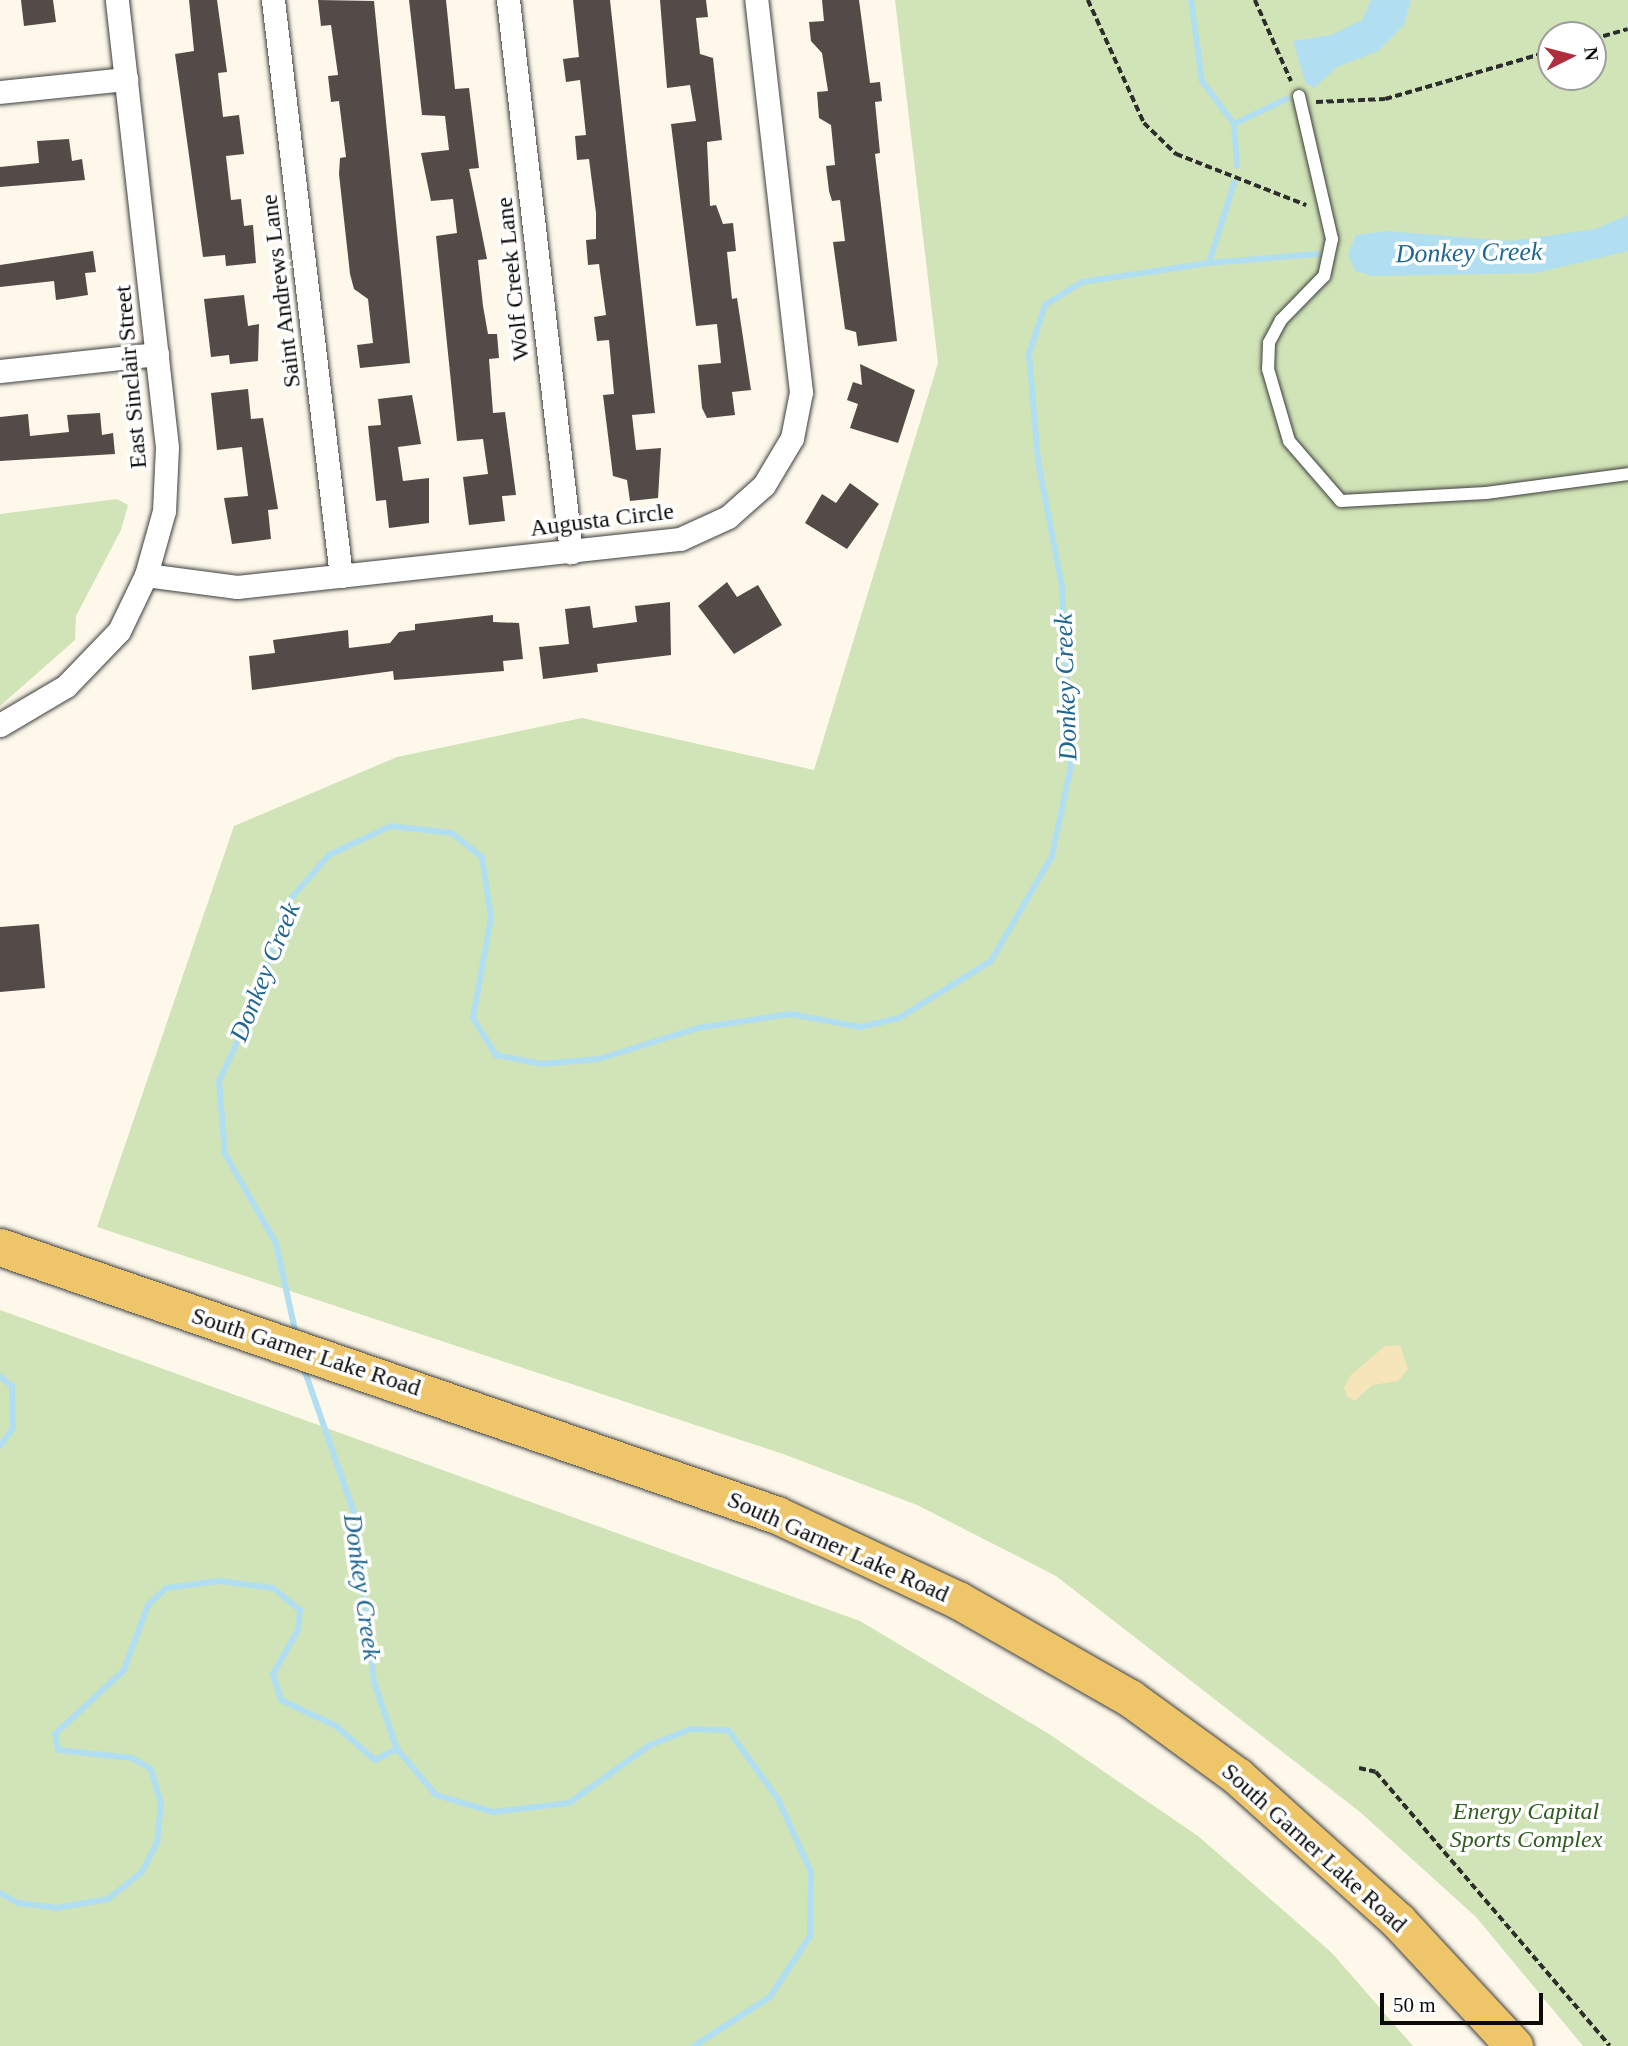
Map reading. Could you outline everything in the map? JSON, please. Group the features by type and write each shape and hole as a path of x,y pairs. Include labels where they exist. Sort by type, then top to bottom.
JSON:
{"main road":[{"name":"South Garner Lake Road","path":"0,1247 777,1515 958,1600 1130,1699 1237,1776 1336,1861 1514,2046"}],"street":[{"name":"East Sinclair Street","path":"0,725 66,686 119,631 146,575 164,511 167,447 117,0"},
{"name":"Saint Andrews Lane","path":"273,0 341,576"},
{"name":"Wolf Creek Lane","path":"508,0 570,552"},
{"name":"Augusta Circle","path":"146,575 237,587 680,539 727,517 764,485 792,438 801,392 757,0"},
{"path":"0,92 126,79"},
{"path":"0,371 157,354"}],"lane":[{"path":"1299,96 1332,239 1324,276 1282,320 1269,343 1268,369 1289,441 1341,501 1486,494 1628,474"}],"path":[{"path":"1088,0 1144,123 1176,154 1325,211"},
{"path":"1255,0 1299,96 1320,103 1368,103 1537,55"},
{"path":"1607,35 1628,29"},
{"path":"1359,1768 1376,1772 1609,2046"}],"green space":[{"name":"Energy Capital Sports Complex","path":"895,0 1628,0 1628,2046 1583,2046 1476,1917 1360,1812 1056,1576 917,1505 786,1455 97,1227 234,826 397,757 582,718 814,770 938,363"},
{"path":"117,499 128,505 121,530 76,616 75,640 0,706 0,514"},
{"path":"0,1310 860,1621 1049,1734 1198,1836 1332,1953 1413,2046 0,2046"}],"sand":[{"path":"1400,1345 1408,1369 1398,1381 1372,1385 1355,1401 1348,1397 1344,1388 1351,1375 1385,1346"}],"water":[{"path":"1371,0 1411,0 1404,25 1378,51 1337,67 1314,88 1305,82 1293,41 1331,35 1362,20"},
{"path":"1628,215 1628,251 1536,273 1373,276 1355,271 1348,254 1356,235 1386,231 1511,241 1595,229"}],"building":[{"path":"21,0 53,0 56,22 24,26"},
{"path":"189,0 217,0 227,72 218,73 223,117 239,115 244,154 226,156 231,200 241,199 244,226 253,225 256,263 226,266 225,255 203,257 175,54 194,51"},
{"path":"318,0 374,1 410,363 360,368 357,345 373,343 368,299 354,289 350,274 339,174 340,158 346,157 339,101 331,102 328,76 338,75 331,25 321,26"},
{"path":"409,0 446,0 455,89 469,88 479,168 469,169 487,259 478,260 483,306 488,334 497,334 499,358 489,359 493,413 505,412 516,495 502,496 505,521 469,525 463,477 488,474 483,439 457,441 436,236 457,233 453,199 431,201 421,153 449,150 445,116 422,115"},
{"path":"573,0 610,0 655,413 632,415 636,450 661,448 658,498 630,501 627,480 613,476 603,395 614,394 609,340 597,341 594,317 606,315 599,264 588,265 586,240 596,239 596,213 589,159 577,160 575,136 586,135 580,80 566,82 563,59 579,57"},
{"path":"660,0 706,0 708,17 696,18 700,54 713,58 722,140 707,142 710,206 716,205 723,224 733,223 736,251 727,252 732,299 737,298 751,390 732,392 735,415 707,418 702,408 698,365 721,363 717,324 696,326 671,124 696,121 690,85 667,88"},
{"path":"822,0 859,0 870,83 880,82 882,101 875,102 880,153 875,154 897,341 858,346 856,332 845,329 833,242 845,241 840,200 832,201 829,191 826,166 835,165 831,125 819,118 817,92 828,91 822,53 811,41 809,22 824,21"},
{"path":"69,139 72,161 82,159 85,180 0,187 0,167 39,163 37,141"},
{"path":"93,251 96,272 85,273 88,295 56,300 54,281 0,287 0,265"},
{"path":"244,295 248,326 259,324 258,361 230,364 229,355 211,357 204,299"},
{"path":"860,364 915,390 898,443 850,428 858,404 847,400 853,382 862,385"},
{"path":"248,389 251,419 263,418 278,509 268,510 271,539 232,544 224,498 248,496 242,447 217,450 211,393"},
{"path":"412,395 421,444 398,447 403,481 429,478 429,523 389,528 386,500 376,501 368,426 381,425 378,399"},
{"path":"100,413 102,435 113,433 115,454 0,461 0,417 28,414 30,436 69,432 67,415"},
{"path":"850,483 879,504 847,549 805,523 822,494 836,503"},
{"path":"727,582 737,597 758,585 782,625 734,654 698,606"},
{"path":"670,602 671,655 597,664 598,672 543,679 539,647 569,644 565,609 590,606 593,628 637,622 635,606"},
{"path":"493,615 493,622 519,623 523,659 503,661 504,671 394,680 393,671 252,690 249,656 275,653 273,640 348,630 349,648 390,643 399,632 415,630 415,624"},
{"path":"39,924 45,988 0,992 0,927"}],"waterway":[{"name":"Donkey Creek","path":"1191,0 1202,81 1234,124 1286,99"},
{"name":"Donkey Creek","path":"1234,124 1237,166"},
{"name":"Donkey Creek","path":"296,1335 276,1243 225,1154 219,1081 255,1004 286,904 329,855 391,826 452,833 482,857 491,918 473,1018 496,1055 541,1064 599,1059 698,1028 791,1014 860,1027 899,1018 991,961 1052,856 1071,766 1062,586 1038,461 1029,354 1045,305 1082,282 1209,263 1234,183"},
{"name":"Donkey Creek","path":"1209,263 1317,254"},
{"name":"Donkey Creek","path":"303,1366 355,1515 374,1682 397,1749 436,1795 493,1812 569,1803 650,1745 691,1729 728,1730 778,1799 811,1872 810,1936 770,1997 694,2046"},
{"path":"0,1376 12,1386 13,1428 0,1446"},
{"path":"0,1893 18,1903 56,1908 108,1899 142,1872 157,1842 161,1804 151,1769 132,1758 58,1750 55,1734 124,1670 148,1605 166,1588 219,1581 273,1588 300,1610 298,1630 273,1674 281,1700 336,1726 375,1760 397,1749"}]}
